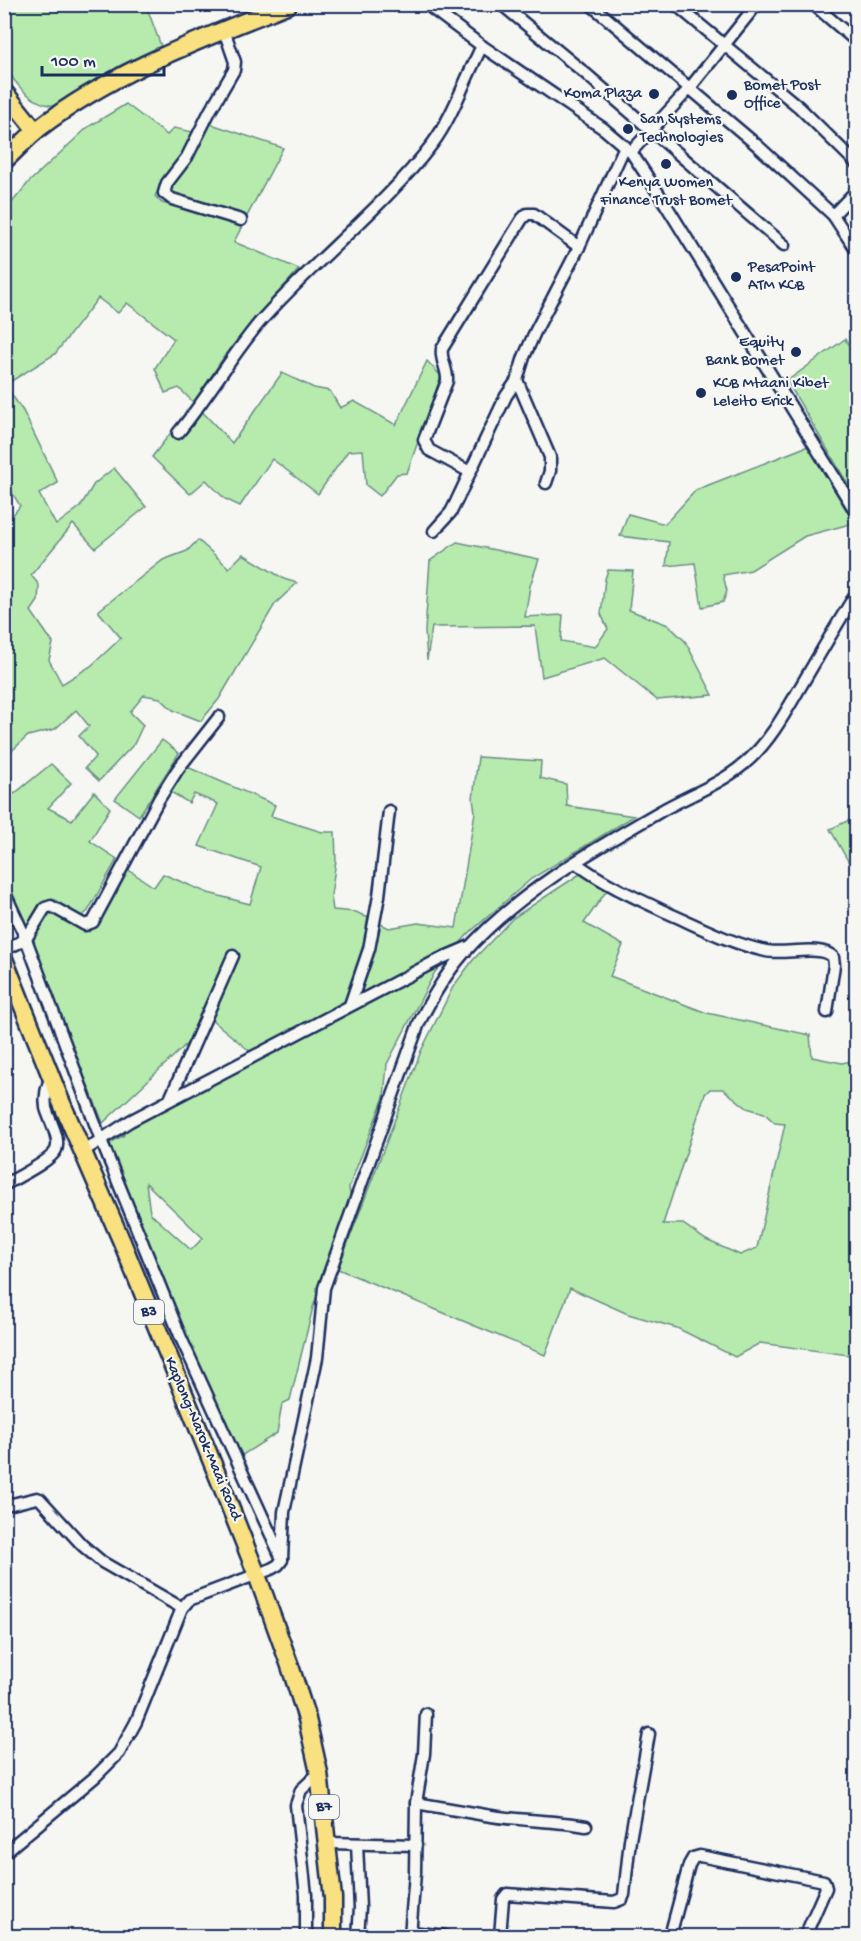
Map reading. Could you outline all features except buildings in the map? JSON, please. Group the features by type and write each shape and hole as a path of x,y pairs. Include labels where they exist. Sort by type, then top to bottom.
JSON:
{"highway":[{"path":"4,161 36,130 110,81 140,66 288,4"},
{"name":"Kaplong-Narok-Maai Road","path":"4,959 257,1575 293,1674 307,1719 319,1773 333,1898 333,1936"}],"main road":[{"path":"4,91 36,130"}],"street":[{"path":"426,4 482,46 604,129 628,149 666,205 856,512"},
{"path":"501,4 586,74 784,245"},
{"path":"590,4 758,146 833,215 856,250"},
{"path":"675,4 799,107 856,163"},
{"path":"813,4 856,41"},
{"path":"434,531 451,512 506,396 517,380 535,332 628,149 650,130 689,89 726,45 755,5"},
{"path":"224,30 233,56 234,70 187,157 167,183 164,193 172,199 241,220"},
{"path":"178,433 260,322 306,273 405,176 434,142 482,46"},
{"path":"833,215 856,190"},
{"path":"470,472 429,450 424,440 447,381 447,371 441,357 442,349 510,237 527,214 534,214 579,247"},
{"path":"517,380 550,457 550,471 546,483"},
{"path":"4,1853 95,1777 119,1753 136,1722 182,1608 189,1600 257,1575 278,1565 282,1560 284,1512 316,1358 324,1288 419,1023 440,984 471,946 527,896 590,851 728,777 747,762 780,722 856,594"},
{"path":"4,950 27,939 45,908 51,906 85,925 93,922 159,799 178,769 219,717"},
{"path":"350,1005 369,949 379,896 389,811"},
{"path":"576,863 605,883 736,943 781,954 827,952 832,957 834,965 827,1012"},
{"path":"4,891 27,939 101,1140 181,1338 282,1560"},
{"path":"82,1152 130,1121 350,1005 440,959 471,946"},
{"path":"170,1100 233,956"},
{"path":"4,1185 49,1158 56,1149 56,1139 46,1108 45,1093 51,1076"},
{"path":"162,1344 181,1338"},
{"path":"4,1504 40,1499 82,1545 102,1562 182,1608"},
{"path":"426,1714 424,1754 416,1803 416,1845 410,1934 445,1936"},
{"path":"500,1936 503,1899 507,1894 614,1902 622,1899 633,1815 649,1734"},
{"path":"306,1936 305,1884 296,1805 301,1790 319,1773"},
{"path":"416,1803 485,1816 566,1822 586,1826"},
{"path":"328,1843 416,1845"},
{"path":"357,1844 360,1908 358,1936"},
{"path":"670,1936 689,1865 693,1858 700,1856 824,1881 826,1888 805,1936"}],"green space":[{"path":"7,5 146,5 161,46 121,65 56,106 48,105 25,92 5,64 4,7"},
{"path":"126,104 167,135 174,128 193,132 185,149 155,196 162,203 243,224 234,242 299,269 227,352 194,403 179,388 165,393 155,368 174,339 127,303 118,313 98,298 55,354 5,385 5,211 29,182 88,127"},
{"path":"208,123 283,148 246,218 172,195 169,191"},
{"path":"845,339 856,356 856,498 787,381"},
{"path":"427,361 441,376 407,473 397,474 380,496 366,485 363,450 348,451 318,494 272,459 240,506 225,499 206,480 190,494 152,457 194,403 232,443 282,373 314,388 330,391 340,408 354,401 396,425"},
{"path":"5,385 23,411 58,483 39,494 56,525 80,507 94,484 114,468 146,507 95,548 73,524 31,575 39,585 38,601 31,611 53,643 49,660 62,684 91,666 121,638 98,611 163,560 187,551 198,540 229,568 243,554 284,579 297,583 275,604 219,699 201,721 173,710 160,698 144,695 130,712 143,725 134,744 99,781 85,768 96,756 79,736 89,726 76,710 55,729 28,736 5,757 5,525 20,506 5,480"},
{"path":"808,446 854,523 805,536 751,570 723,575 727,591 723,602 702,607 695,563 666,566 669,542 620,536 628,514 665,524 696,490"},
{"path":"457,542 539,559 530,586 525,617 563,615 561,641 595,647 608,629 601,614 608,570 633,571 629,610 668,625 685,641 713,695 657,700 605,658 542,677 535,626 432,627 427,660 425,631 430,561"},
{"path":"162,740 179,753 139,816 115,799"},
{"path":"478,757 541,761 540,778 566,784 567,806 634,816 531,879 469,933 435,972 387,1064 384,1097 349,1187 351,1202 313,1307 290,1400 282,1404 277,1433 241,1456 176,1313 110,1143 124,1135 122,1122 251,1052 212,1020 103,1123 30,939 46,912 51,911 89,932 124,867 154,887 163,874 208,893 250,904 261,867 199,846 218,804 194,794 189,803 169,791 185,766 275,805 271,816 322,832 335,832 336,860 331,896 333,910 356,912 389,928 418,923 456,928 475,812 473,799","holes":["146,1183 203,1238 191,1250 150,1213"]},
{"path":"51,764 71,783 48,808 72,820 94,792 110,808 90,841 117,859 88,911 81,917 49,902 39,905 26,928 5,881 4,788 14,794"},
{"path":"856,817 856,875 830,829"},
{"path":"580,874 607,890 584,923 623,945 610,976 707,1013 810,1035 812,1057 842,1063 856,1060 856,1356 760,1343 735,1357 677,1328 628,1314 570,1288 545,1355 338,1269 421,1051 453,987 473,960 513,918","holes":["710,1089 723,1089 747,1108 764,1113 775,1123 785,1124 757,1248 740,1255 706,1240 683,1224 663,1224 705,1094"]}],"place":[{"name":"Koma Plaza","path":"654,94"},
{"name":"Bomet Post Office","path":"732,95"},
{"name":"San Systems Technologies","path":"628,129"},
{"name":"Kenya Women Finance Trust Bomet","path":"666,164"},
{"name":"PesaPoint ATM KCB","path":"736,277"},
{"name":"Equity Bank Bomet","path":"796,352"},
{"name":"KCB Mtaani Kibet Leleito Erick","path":"701,393"}]}
